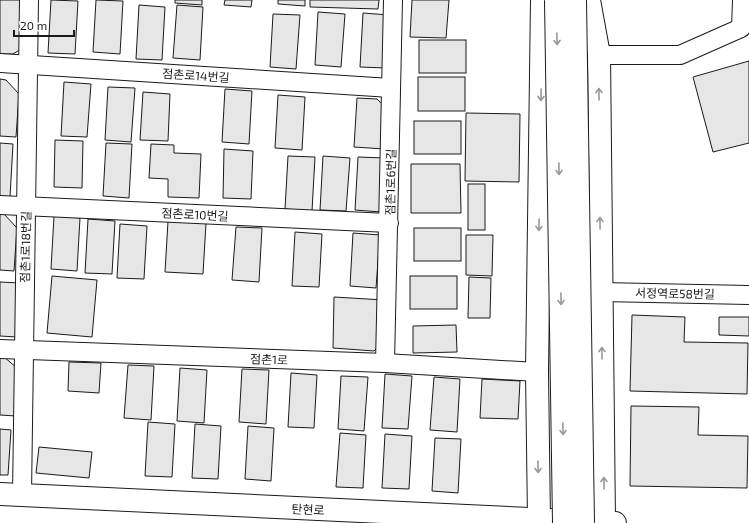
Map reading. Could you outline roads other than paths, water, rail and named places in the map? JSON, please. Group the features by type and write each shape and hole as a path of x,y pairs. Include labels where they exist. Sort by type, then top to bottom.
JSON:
{"street":[{"name":"점촌1로18번길","path":"22,495 29,0"},
{"name":"점촌1로6번길","path":"385,363 394,0"},
{"path":"539,520 537,372 542,0"},
{"path":"556,0 564,523"},
{"path":"575,0 583,523"},
{"path":"589,0 599,55 604,522"},
{"path":"599,55 680,55 745,28 742,0"},
{"name":"점촌로14번길","path":"0,63 391,88"},
{"name":"점촌로10번길","path":"0,205 389,222"},
{"name":"서정역로58번길","path":"601,292 749,295"},
{"name":"점촌1로","path":"0,349 385,363 537,372"},
{"name":"탄현로","path":"0,494 616,523"}]}
